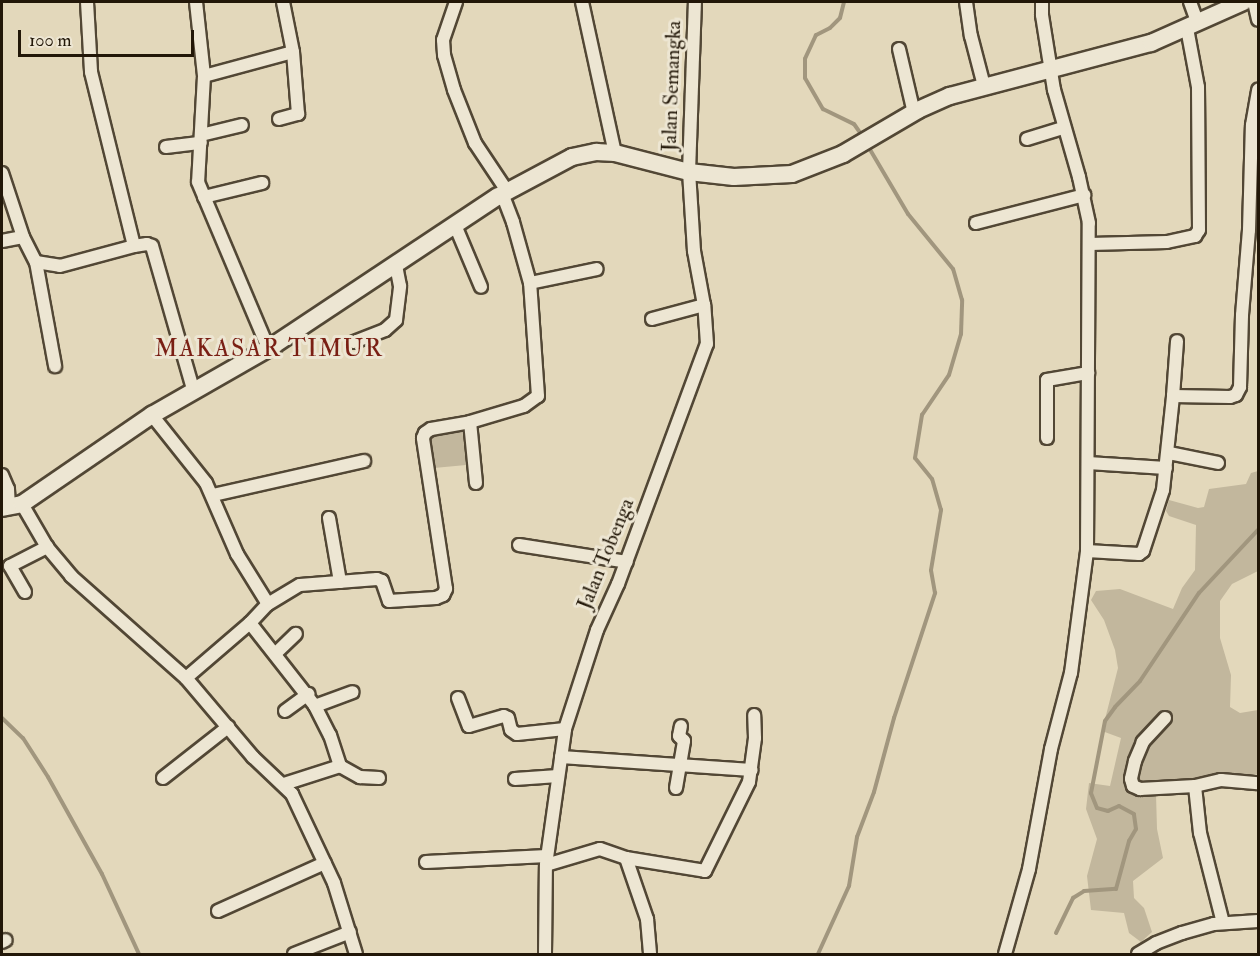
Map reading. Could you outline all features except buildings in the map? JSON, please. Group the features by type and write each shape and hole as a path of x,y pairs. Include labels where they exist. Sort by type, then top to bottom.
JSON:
{"street":[{"path":"87,2 91,72 108,151 134,246"},
{"path":"195,2 204,76 198,182 268,348"},
{"path":"279,118 298,114 293,52 283,2"},
{"path":"186,678 250,623 268,604 300,585 380,580 387,600 391,602 436,598 443,595 446,589 423,438 425,433 431,429 470,422 524,406 538,396 530,283 505,193 475,143 454,90 444,55 443,40 456,2"},
{"path":"582,2 615,153"},
{"name":"Jalan Semangka","path":"689,172 695,2"},
{"path":"966,2 971,36 984,86"},
{"path":"1005,954 1029,869 1054,739 1071,673 1087,551 1089,244 1084,195 1064,128 1051,69 1042,2"},
{"path":"1089,244 1167,242 1195,236 1199,230 1198,87 1190,2"},
{"path":"11,506 152,415 268,348 505,193 572,157 596,152 615,153 689,172 734,177 792,174 843,154 914,113 950,96 1151,44 1243,2"},
{"path":"1254,2 1258,20"},
{"path":"899,49 914,113"},
{"path":"204,76 293,52"},
{"path":"1173,396 1230,397 1236,395 1240,387 1242,315 1249,230 1252,125 1258,90"},
{"path":"166,147 201,139 242,125"},
{"path":"1027,139 1064,128"},
{"name":"Jalan Tobenga","path":"545,954 546,860 565,729 597,630 627,562 703,359 706,344 704,305 694,251 689,172"},
{"path":"2,173 5,196 36,262 55,366"},
{"path":"204,197 262,183"},
{"path":"976,223 1084,195"},
{"path":"455,225 481,287"},
{"path":"2,242 23,237"},
{"path":"36,262 60,266 147,244 155,251 194,392"},
{"path":"354,342 385,330 396,320 400,286 396,265"},
{"path":"530,283 597,269"},
{"path":"652,319 704,305"},
{"path":"1087,551 1141,553 1155,520 1169,453 1177,341"},
{"path":"1047,438 1047,380 1088,373"},
{"path":"152,415 201,474 213,495 237,554 268,604"},
{"path":"470,422 476,483"},
{"path":"1169,453 1218,463"},
{"path":"213,495 364,460"},
{"path":"1088,463 1166,468"},
{"path":"2,475 8,489 11,506 93,598 134,630 186,678 253,757 284,784 300,808 325,863 356,954"},
{"path":"329,518 340,582"},
{"path":"519,545 627,562"},
{"path":"25,592 10,566 47,547"},
{"path":"250,623 308,694 330,735 340,766 360,777 379,778"},
{"path":"275,654 296,634"},
{"path":"315,706 353,692"},
{"path":"285,711 308,694"},
{"path":"458,698 469,726 504,716 508,718 512,730 517,734 565,729"},
{"path":"426,862 546,860 593,849 626,858 705,871 745,792 752,770 755,738 754,715"},
{"path":"1165,718 1143,742 1135,761 1131,779 1132,786 1140,789 1195,786 1221,780 1258,783"},
{"path":"676,788 682,765 684,741 679,736 681,726"},
{"path":"163,778 228,727"},
{"path":"561,757 752,770"},
{"path":"284,784 340,766"},
{"path":"515,779 558,776"},
{"path":"1195,786 1200,833 1223,923"},
{"path":"626,858 647,919 651,954"},
{"path":"218,911 325,863"},
{"path":"1140,954 1167,938 1223,923 1258,921"},
{"path":"294,954 350,932"}],"shaded area":[{"path":"462,427 466,465 434,468 430,430"},
{"path":"1258,471 1258,571 1232,584 1220,601 1220,638 1231,675 1230,707 1240,713 1258,710 1258,774 1232,775 1191,792 1156,794 1157,829 1163,858 1133,881 1134,898 1144,908 1152,932 1141,942 1129,933 1124,913 1091,910 1087,876 1097,839 1086,809 1089,783 1110,786 1121,738 1102,731 1118,668 1115,650 1104,620 1091,600 1096,591 1120,589 1173,609 1182,588 1195,570 1196,525 1169,516 1166,511 1169,500 1198,508 1204,507 1209,489 1246,484 1251,473"}],"waterway":[{"path":"844,2 840,18 830,28 816,35 805,59 805,78 823,109 854,124 863,137"},
{"path":"818,954 849,886 857,837 874,792 894,718 935,593 931,570 941,510 932,479 915,458 922,415 949,375 961,334 962,300 953,269 908,214 868,146"},
{"path":"1056,933 1073,898 1084,891 1116,889 1129,841 1136,829 1134,814 1119,806 1108,811 1097,808 1091,793 1105,721 1140,681 1199,593 1258,530"},
{"path":"2,718 23,738 48,777 102,874 139,954"}],"district":[{"name":"MAKASAR TIMUR","path":"269,349"}]}
